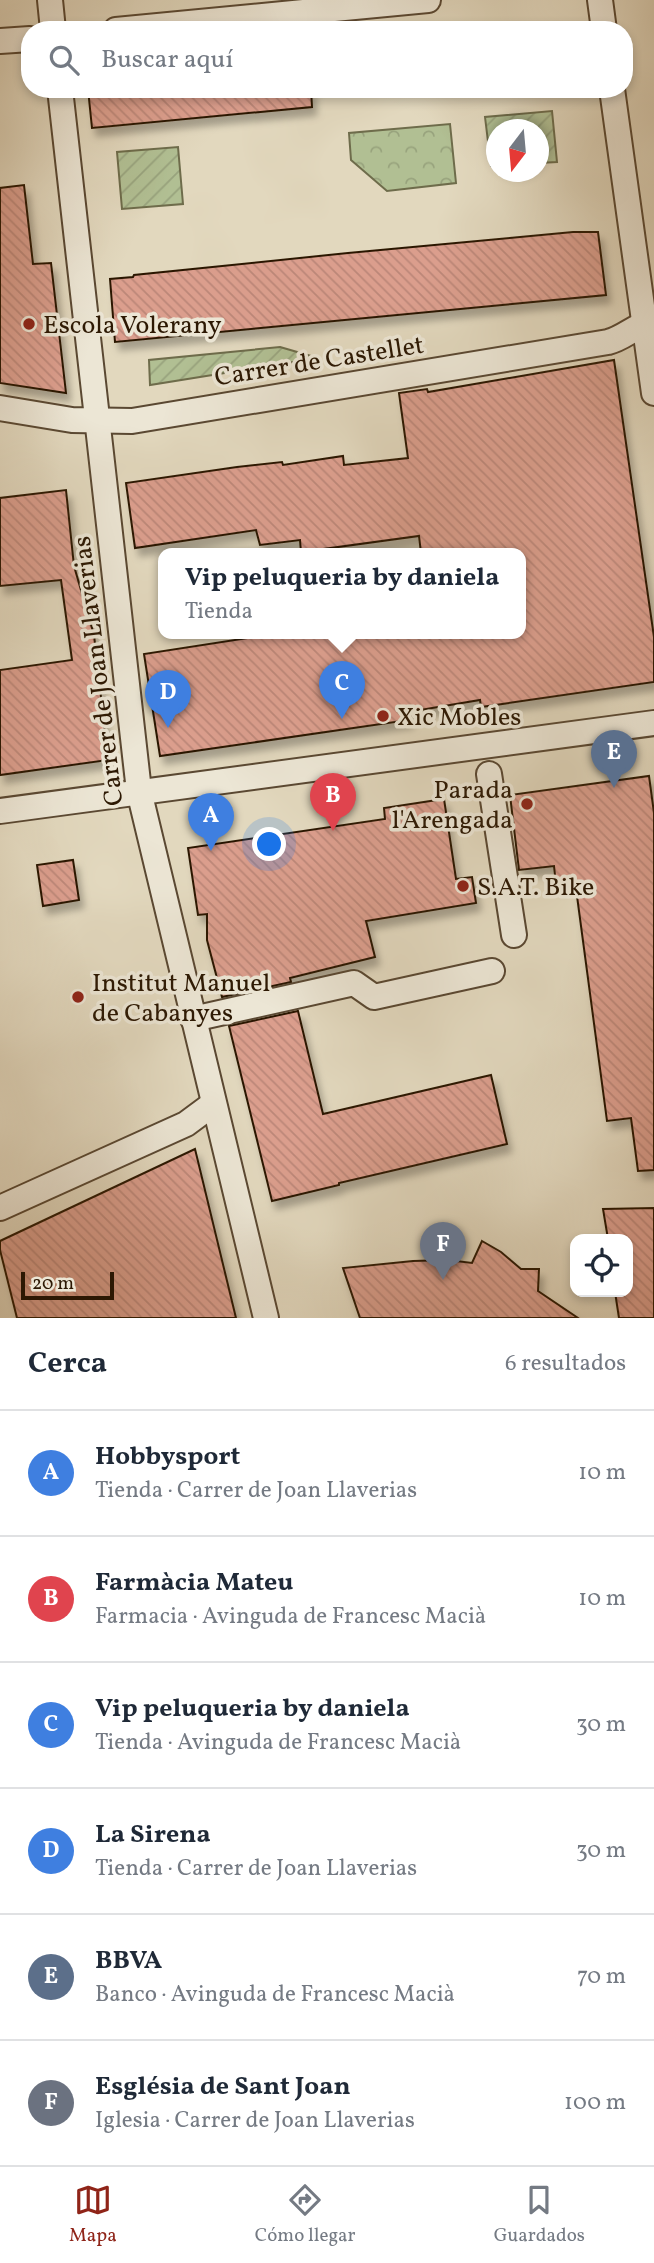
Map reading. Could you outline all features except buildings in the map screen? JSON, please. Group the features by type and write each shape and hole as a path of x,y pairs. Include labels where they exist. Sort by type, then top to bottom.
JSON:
{"street":[{"path":"50,0 52,21"},
{"path":"210,21 428,0"},
{"path":"600,0 603,21"},
{"path":"0,41 21,40"},
{"name":"Carrer de Joan Llaverias","path":"61,98 139,792 265,1318"},
{"path":"613,98 648,323 654,393"},
{"name":"Carrer de Castellet","path":"0,408 55,418 97,422 132,421 608,342 648,323"},
{"path":"0,811 654,723"},
{"path":"489,774 514,935"},
{"path":"193,1019 354,983 374,997 492,971"},
{"path":"0,1208 186,1124 213,1104"}],"green space":[{"path":"552,111 557,162 549,162 549,119 486,119 486,125 485,117"},
{"path":"450,124 456,183 387,191 351,160 349,133"},
{"path":"178,147 183,204 122,209 117,152"},
{"path":"280,347 318,358 150,385 149,360"}],"place":[{"name":"Escola Volerany","path":"29,324"},
{"name":"Xic Mobles","path":"383,716"},
{"name":"Vip peluqueria by daniela","path":"342,719"},
{"name":"La Sirena","path":"168,728"},
{"name":"BBVA","path":"614,788"},
{"name":"Parada l'Arengada","path":"527,804"},
{"name":"Farmàcia Mateu","path":"333,831"},
{"name":"Hobbysport","path":"211,851"},
{"name":"S.A.T. Bike","path":"463,886"},
{"name":"Institut Manuel de Cabanyes","path":"78,997"},
{"name":"Església de Sant Joan","path":"443,1280"}]}
